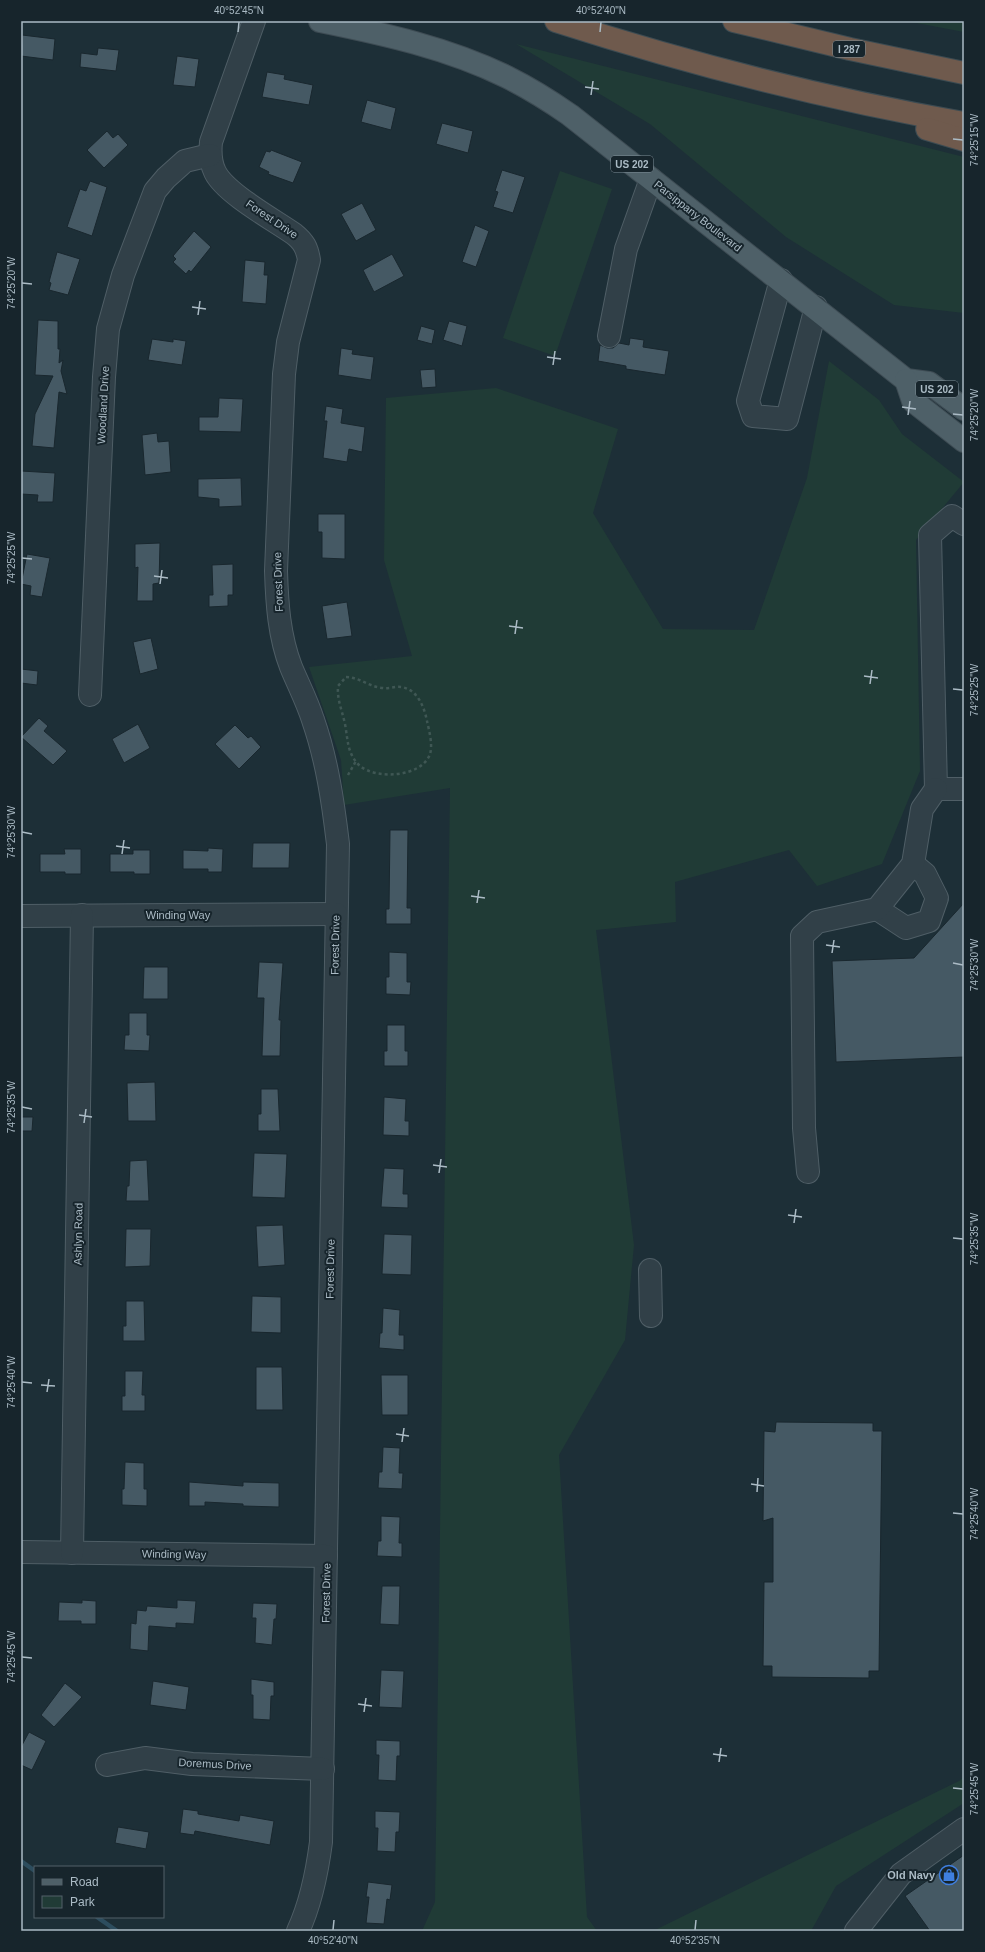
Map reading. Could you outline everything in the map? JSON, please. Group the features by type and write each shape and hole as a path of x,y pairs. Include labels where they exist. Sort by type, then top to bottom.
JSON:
{"highway":[{"path":"556,21 699,64 769,82 900,112 964,123"},
{"name":"I 287","path":"734,21 850,49 964,73"},
{"path":"769,82 964,140"}],"main road":[{"name":"Parsippany Boulevard","path":"320,21 415,42 470,61 507,77 535,92 570,115 816,307 906,380"},
{"name":"US 202","path":"964,409 929,383 906,380 914,402 964,441"}],"street":[{"name":"Forest Drive","path":"254,21 211,142 210,155 215,172 231,189 303,241 308,250 309,260 288,342 284,374 276,571 277,603 290,665 313,720 325,758 333,802 338,844 321,1842 317,1874 309,1905 298,1931"},
{"name":"Woodland Drive","path":"90,695 104,377 108,329 123,275 155,191 166,178 185,161 210,155"},
{"path":"609,336 626,249 651,179"},
{"path":"781,280 748,401 753,416 787,419 816,307"},
{"path":"808,1172 804,1128 802,936 817,922 877,909 913,864 922,808 936,789 930,535 952,516 964,524"},
{"path":"936,789 964,789"},
{"path":"877,909 906,928 929,921 937,898 925,874 913,864"},
{"name":"Winding Way","path":"21,916 336,914"},
{"name":"Ashlyn Road","path":"72,1553 82,915"},
{"path":"650,1270 651,1316"},
{"name":"Winding Way","path":"21,1552 326,1556"},
{"name":"Doremus Drive","path":"107,1765 145,1758 192,1764 323,1769"},
{"path":"856,1931 901,1874 964,1829"}],"path":[{"path":"346,676 354,676 370,686 384,688 400,686 410,690 419,699 425,713 430,753 425,761 414,770 406,774 394,774 371,772 362,767 356,761 349,748 338,697 338,686 341,680 346,676"}],"green space":[{"path":"906,21 964,21 964,32"},
{"path":"516,44 964,157 964,313 894,305 786,237 650,124"},
{"path":"560,171 612,189 555,356 503,338"},
{"path":"829,361 879,400 902,434 964,482 916,540 920,771 882,864 817,886 789,850 675,882 676,922 596,930 634,1245 625,1340 559,1455 587,1917 597,1931 422,1931 435,1902 450,788 344,805 341,760 309,667 412,656 384,560 386,398 496,388 618,429 593,513 663,629 754,630 807,478"},
{"path":"964,1777 964,1803 836,1886 811,1931 653,1931 959,1781"}],"building":[{"path":"22,35 55,39 53,60 21,56"},
{"path":"98,48 119,50 116,71 80,67 81,53 97,55"},
{"path":"177,56 199,59 195,87 173,85"},
{"path":"267,72 285,75 284,79 313,85 309,105 262,97"},
{"path":"367,100 396,108 391,130 361,122"},
{"path":"442,123 473,131 468,153 436,144"},
{"path":"107,131 113,138 118,134 128,145 104,168 87,150"},
{"path":"271,150 302,162 293,183 268,174 269,172 259,167 266,151 270,152"},
{"path":"502,170 525,177 513,213 493,207 498,192 495,191"},
{"path":"90,181 107,187 92,236 67,227 80,189 86,191"},
{"path":"362,203 376,230 356,241 341,214"},
{"path":"475,225 489,231 476,267 462,262"},
{"path":"194,231 211,247 191,272 189,270 186,274 173,262 176,259 173,256"},
{"path":"57,252 80,259 68,295 49,290 51,283 49,282"},
{"path":"392,254 404,276 374,292 363,270"},
{"path":"245,260 265,262 264,275 268,275 266,304 242,302"},
{"path":"38,320 58,321 58,349 60,349 59,363 63,360 61,371 67,394 59,392 54,448 32,446 35,414 53,376 35,375"},
{"path":"449,321 467,326 462,346 443,340"},
{"path":"421,326 435,330 432,344 417,340"},
{"path":"630,338 644,340 643,347 669,351 665,375 626,369 626,366 598,361 600,345 607,348 613,348 619,343 629,345"},
{"path":"152,339 173,342 173,339 186,341 182,365 148,360"},
{"path":"341,348 353,350 352,354 374,357 371,380 338,375"},
{"path":"435,369 436,387 422,388 420,370"},
{"path":"219,398 243,399 241,432 199,431 199,417 218,417"},
{"path":"326,406 343,409 341,423 365,427 362,452 349,449 347,462 323,458 327,421 324,421"},
{"path":"157,433 158,442 169,441 171,472 145,475 142,435"},
{"path":"21,471 55,473 53,502 37,502 38,495 21,494"},
{"path":"241,478 242,506 219,507 219,499 198,497 198,479"},
{"path":"318,514 345,514 345,559 322,558 322,532 318,532"},
{"path":"160,543 159,583 153,584 153,601 137,601 138,567 135,568 135,544"},
{"path":"27,554 50,558 42,597 30,595 31,586 21,584"},
{"path":"233,564 233,595 228,595 228,606 209,607 209,595 213,595 212,565"},
{"path":"347,602 352,636 327,639 322,606"},
{"path":"151,638 158,669 140,674 133,642"},
{"path":"21,669 38,671 37,685 21,683"},
{"path":"39,718 48,726 44,731 67,751 53,765 21,737"},
{"path":"138,724 150,748 124,763 112,739"},
{"path":"235,725 248,738 251,736 261,747 239,769 215,744"},
{"path":"390,830 408,830 407,908 411,908 411,924 386,924 386,909 389,909"},
{"path":"253,843 290,843 289,868 252,868"},
{"path":"208,848 223,849 222,872 208,872 208,869 183,869 183,850 208,851"},
{"path":"64,849 81,849 81,874 65,874 65,872 40,872 40,854 65,854"},
{"path":"133,850 150,850 150,874 110,872 110,854 133,854"},
{"path":"964,903 964,1057 836,1062 832,961 914,958"},
{"path":"389,952 407,953 407,982 411,982 410,995 386,994 386,977 389,977"},
{"path":"259,962 283,963 279,1020 281,1020 280,1056 262,1056 264,998 257,998"},
{"path":"144,967 168,967 168,999 143,999"},
{"path":"129,1013 147,1013 147,1035 150,1035 149,1051 124,1050 125,1035 129,1035"},
{"path":"387,1025 405,1025 405,1051 408,1051 408,1066 384,1066 384,1051 387,1051"},
{"path":"155,1082 156,1121 128,1121 127,1083"},
{"path":"261,1089 278,1089 280,1131 258,1131 258,1114 261,1114"},
{"path":"384,1097 406,1099 405,1121 409,1121 409,1136 383,1135"},
{"path":"21,1117 33,1117 32,1131 21,1131"},
{"path":"254,1153 287,1154 285,1198 252,1197"},
{"path":"147,1160 149,1201 126,1201 127,1186 129,1186 130,1161"},
{"path":"384,1168 404,1169 403,1194 408,1194 408,1208 381,1207"},
{"path":"283,1225 285,1265 258,1267 256,1226"},
{"path":"126,1229 151,1229 150,1266 125,1267"},
{"path":"384,1234 412,1235 411,1275 382,1274"},
{"path":"252,1296 281,1297 281,1333 251,1332"},
{"path":"126,1301 144,1301 145,1341 123,1341 123,1326 126,1326"},
{"path":"383,1308 400,1310 399,1335 404,1335 404,1350 379,1348 380,1333 382,1333"},
{"path":"256,1367 282,1367 283,1410 256,1410"},
{"path":"125,1371 143,1371 142,1395 145,1395 145,1411 122,1411 122,1396 125,1396"},
{"path":"381,1375 408,1375 408,1415 382,1415"},
{"path":"776,1422 873,1423 873,1431 882,1431 879,1671 869,1671 869,1678 772,1677 772,1666 763,1666 764,1582 773,1582 773,1518 763,1521 764,1431 775,1432"},
{"path":"383,1447 400,1448 399,1473 403,1473 402,1489 378,1488 379,1472 382,1472"},
{"path":"125,1462 144,1463 144,1489 147,1489 147,1506 122,1505"},
{"path":"189,1482 243,1486 243,1482 279,1483 279,1507 243,1506 243,1504 205,1502 205,1506 189,1506"},
{"path":"381,1516 400,1517 399,1543 402,1543 402,1557 377,1556 378,1541 381,1541"},
{"path":"382,1586 400,1586 399,1625 380,1624"},
{"path":"82,1600 96,1601 96,1624 81,1624 81,1621 58,1621 59,1602 82,1603"},
{"path":"177,1600 196,1601 194,1624 176,1623 176,1628 149,1626 148,1651 130,1649 131,1623 136,1624 137,1610 146,1611 147,1606 177,1608"},
{"path":"253,1603 277,1604 272,1645 255,1643 256,1618 252,1618"},
{"path":"381,1670 404,1671 402,1708 379,1707"},
{"path":"251,1679 274,1682 274,1696 271,1696 270,1720 253,1719"},
{"path":"153,1681 189,1687 186,1710 150,1705"},
{"path":"65,1683 82,1697 54,1727 41,1715"},
{"path":"29,1732 46,1741 32,1770 21,1765 21,1747"},
{"path":"376,1740 400,1741 400,1756 397,1756 396,1781 378,1780 379,1755 376,1755"},
{"path":"183,1809 198,1811 198,1814 239,1821 240,1815 274,1821 270,1845 195,1831 194,1835 180,1833"},
{"path":"375,1811 400,1812 399,1832 396,1832 395,1852 377,1851 378,1828 375,1828"},
{"path":"118,1827 149,1832 146,1849 115,1843"},
{"name":"Old Navy","path":"964,1855 964,1931 930,1931 905,1896"},
{"path":"368,1882 392,1885 390,1900 387,1899 384,1924 366,1923 369,1897 366,1897"}],"waterway":[{"path":"21,1861 34,1870"},
{"path":"98,1918 117,1931"}],"place":[{"name":"Old Navy","path":"949,1875"}]}
